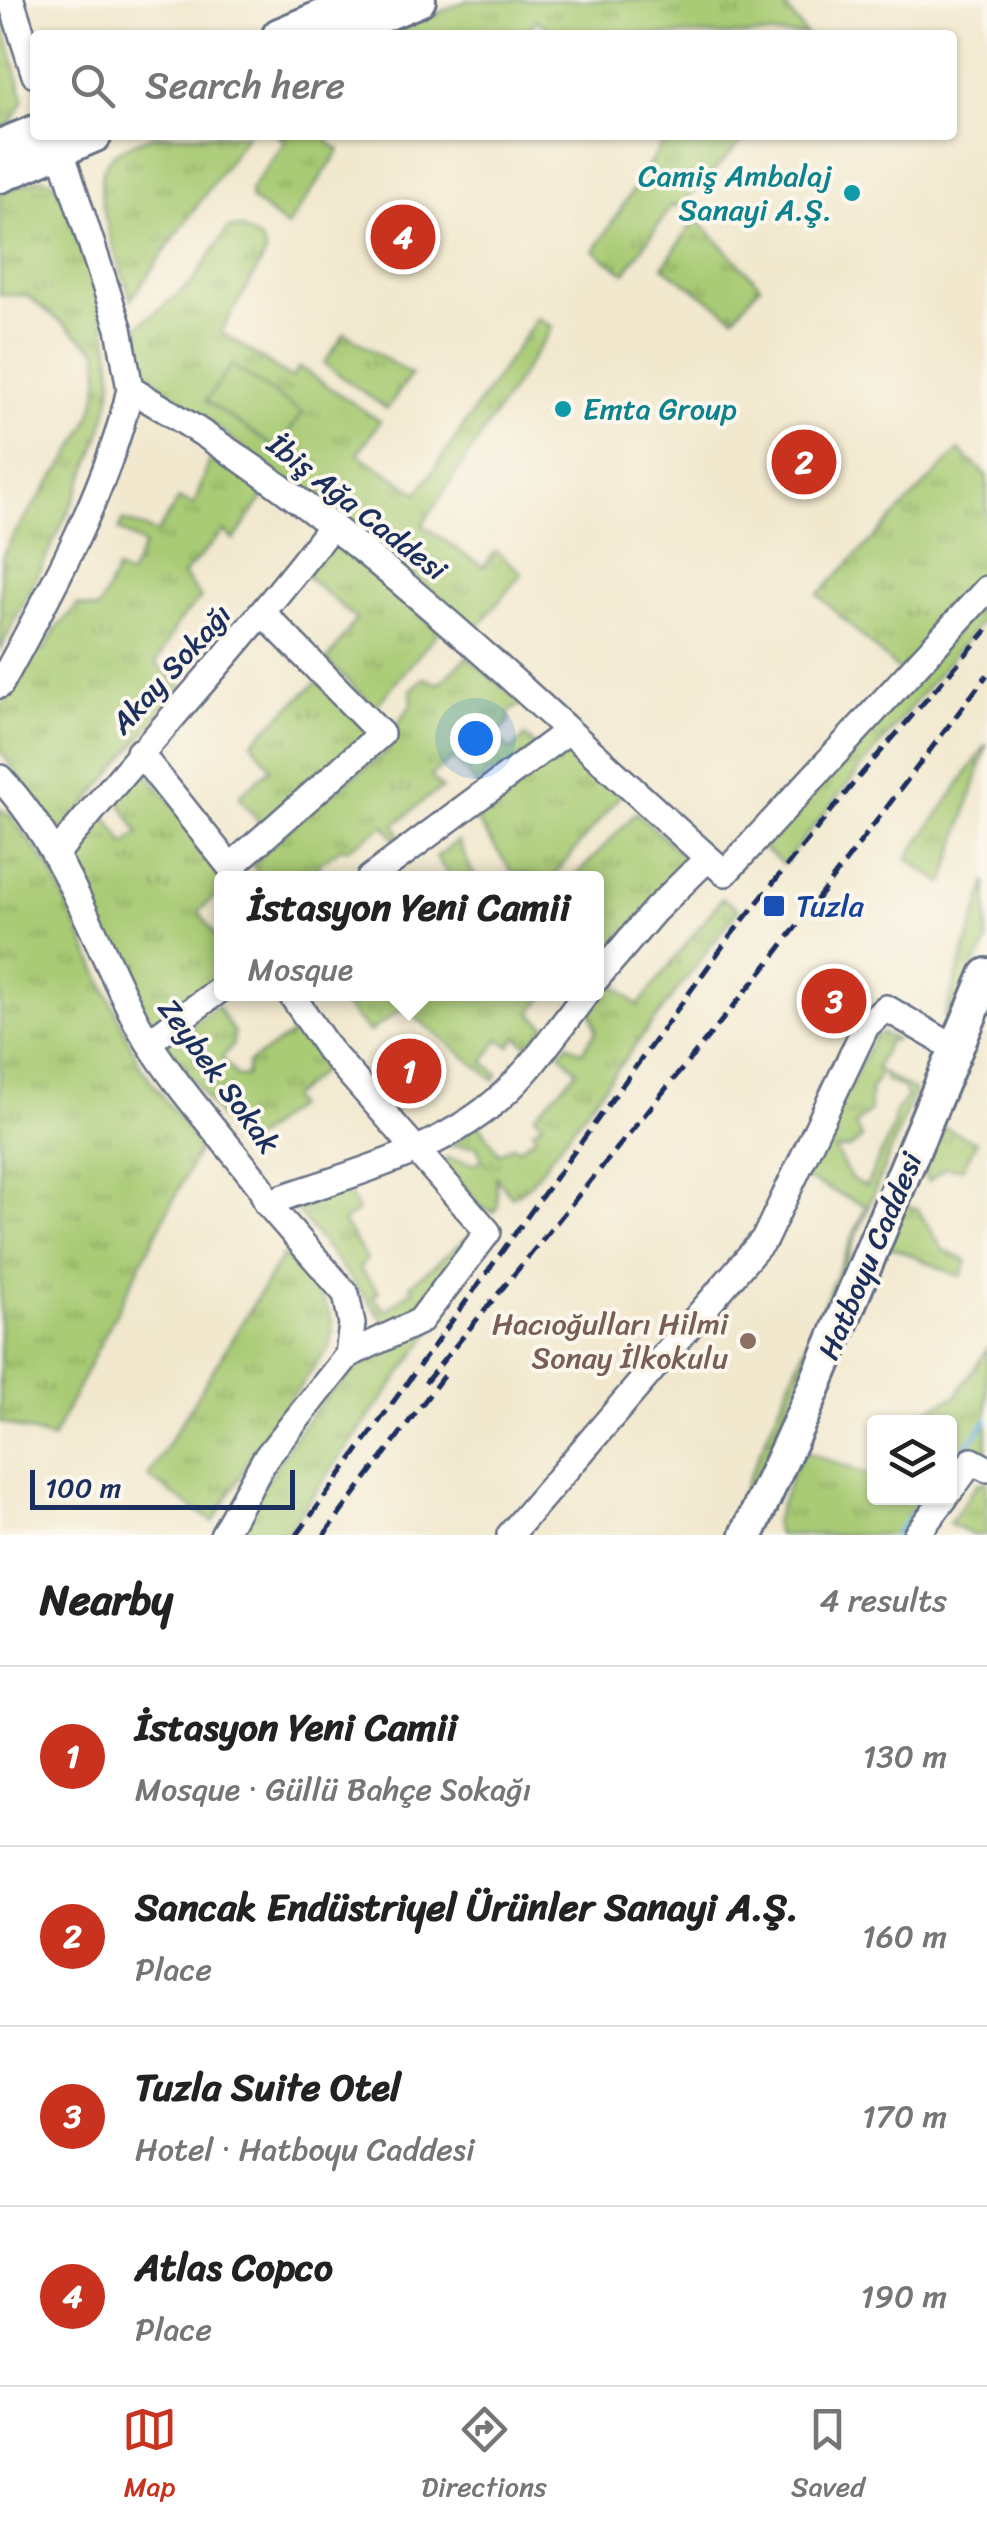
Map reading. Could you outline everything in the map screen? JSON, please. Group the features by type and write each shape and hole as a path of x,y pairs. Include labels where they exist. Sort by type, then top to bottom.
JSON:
{"main road":[{"path":"291,30 362,0"},
{"path":"348,30 418,0"},
{"path":"0,146 43,140"},
{"path":"0,176 49,140"},
{"name":"Hatboyu Caddesi","path":"747,1535 775,1479 985,983"}],"street":[{"path":"11,0 30,59"},
{"path":"0,685 50,592 123,424 130,389 119,328 50,140"},
{"name":"İbiş Ağa Caddesi","path":"130,389 215,438 332,524 474,641 716,866"},
{"name":"Akay Sokağı","path":"55,855 139,752 264,614 332,524"},
{"path":"604,971 655,910 716,866 987,589"},
{"path":"237,871 381,734 264,614"},
{"path":"379,871 568,731"},
{"path":"139,752 233,871"},
{"name":"Zeybek Sokak","path":"0,778 30,810 137,1023 267,1203 346,1294 352,1324 348,1354"},
{"path":"150,1042 214,994"},
{"path":"223,1535 265,1460 348,1354 420,1321 488,1232 328,1050 296,1001"},
{"path":"267,1203 416,1150 485,1110 528,1068 581,1001"},
{"path":"510,1535 765,1238 866,1026 886,1008 956,1049"},
{"path":"957,1481 972,1461 987,1468"},
{"path":"916,1535 940,1505"}],"green space":[{"path":"468,0 781,0 802,30 551,30 536,20 529,30 399,30"},
{"path":"0,11 24,100 13,120 0,129"},
{"path":"142,140 243,140 131,299 108,229 101,191 107,162"},
{"path":"283,140 328,140 340,150 287,227 251,199 250,190 285,142"},
{"path":"665,140 743,140 679,207 673,204 625,273 594,251"},
{"path":"42,178 54,182 62,195 100,305 110,350 110,400 86,472 0,651 2,558 82,435 99,381 98,351 26,295 0,295 0,192"},
{"path":"696,218 760,285 734,317 663,267"},
{"path":"228,228 241,228 262,241 266,254 221,332 291,378 299,367 380,421 358,454 418,493 537,318 553,327 422,525 483,567 496,551 522,573 478,627 146,373 137,327 193,282"},
{"path":"345,333 411,375 387,409 324,364"},
{"path":"232,365 302,413 277,449 206,401"},
{"path":"959,450 987,476 987,582 900,672 818,595"},
{"path":"212,454 266,493 234,540 224,531 183,575 201,598 179,621 156,664 183,687 66,828 50,829 0,749 0,709 36,647 45,650 55,630 78,605 98,610 117,570 129,576 144,545 119,530 123,520 157,533 179,499 194,505"},
{"path":"333,538 439,631 375,707 327,661 356,619 304,574"},
{"path":"987,597 987,614 783,864 763,848"},
{"path":"467,657 522,704 509,712 509,722 496,736 511,751 525,736 537,747 497,774 487,772 485,780 477,785 453,758 431,776 442,789 395,824 401,837 395,841 385,825 317,865 321,871 304,871 301,867 296,871 256,871 252,864 315,805 389,750 387,738 412,704 411,690 424,678 439,684"},
{"path":"318,681 372,734 263,829 239,796 271,768 252,742"},
{"path":"987,744 944,884 907,859"},
{"path":"566,747 621,794 558,871 511,871 471,812"},
{"path":"141,766 227,871 214,871 214,897 199,911 214,934 214,982 153,1028 63,856 103,812 125,845 139,833 116,796"},
{"path":"0,809 9,814 50,868 141,1067 200,1147 52,1439 0,1422"},
{"path":"637,812 690,863 610,949 604,943 604,871 581,871"},
{"path":"458,841 472,871 446,871 436,857"},
{"path":"987,881 987,943 947,1018 944,1017"},
{"path":"722,898 739,909 529,1185 512,1197 496,1177 498,1207 494,1213 481,1207 445,1168 446,1158 474,1164 482,1160 477,1146 450,1146 478,1122 499,1154 513,1145 518,1149 536,1136 533,1130 543,1123 535,1115 577,1071 560,1053 568,1044 582,1052 596,1031 589,1004 604,1001 604,985 609,979 638,1006"},
{"path":"340,1001 541,1001 531,1013 546,1026 529,1046 517,1037 510,1046 499,1039 484,1062 498,1074 494,1080 404,1008 369,1032"},
{"path":"217,1006 234,1033 233,1045 222,1058 238,1077 246,1076 248,1063 307,1024 331,1063 290,1098 295,1106 242,1148 166,1042"},
{"path":"883,1033 896,1040 888,1041 876,1069 881,1072 870,1090 870,1111 855,1125 862,1138 850,1148 835,1150 852,1180 866,1186 893,1127 895,1112 907,1097 902,1087 886,1081 884,1074 915,1091 769,1452 731,1535 724,1535 866,1206 804,1178 875,1035"},
{"path":"937,1124 976,1142 963,1168 944,1168 928,1182 919,1168"},
{"path":"345,1186 358,1211 343,1222 367,1259 359,1268 379,1291 373,1296 386,1311 413,1289 410,1285 477,1230 481,1234 399,1325 388,1326 296,1210"},
{"path":"903,1206 917,1208 943,1250 967,1261 961,1277 887,1245"},
{"path":"283,1255 323,1300 333,1321 330,1346 269,1428 213,1522 148,1477"},
{"path":"437,1324 284,1535 236,1535 288,1447 336,1387 374,1357"},
{"path":"987,1349 987,1448 982,1455 970,1448 957,1466 957,1415 919,1415 956,1396"},
{"path":"801,1450 867,1474 867,1505 927,1505 904,1535 778,1535 774,1523"},
{"path":"987,1482 987,1535 972,1535 949,1524 977,1484"}],"waterway":[{"path":"957,1458 987,1420"},
{"path":"895,1535 919,1505"}],"railway":[{"path":"297,1535 731,935 857,779 987,630"},
{"path":"425,1383 768,964 987,675"},
{"path":"324,1535 444,1375"}],"place":[{"name":"Camiş Ambalaj Sanayi A.Ş.","path":"852,193"},
{"name":"Atlas Copco","path":"403,237"},
{"name":"Emta Group","path":"563,409"},
{"name":"Sancak Endüstriyel Ürünler Sanayi A.Ş.","path":"804,462"},
{"name":"Tuzla","path":"774,906"},
{"name":"Tuzla Suite Otel","path":"834,1001"},
{"name":"İstasyon Yeni Camii","path":"409,1071"},
{"name":"Hacıoğulları Hilmi Sonay İlkokulu","path":"748,1341"}]}
